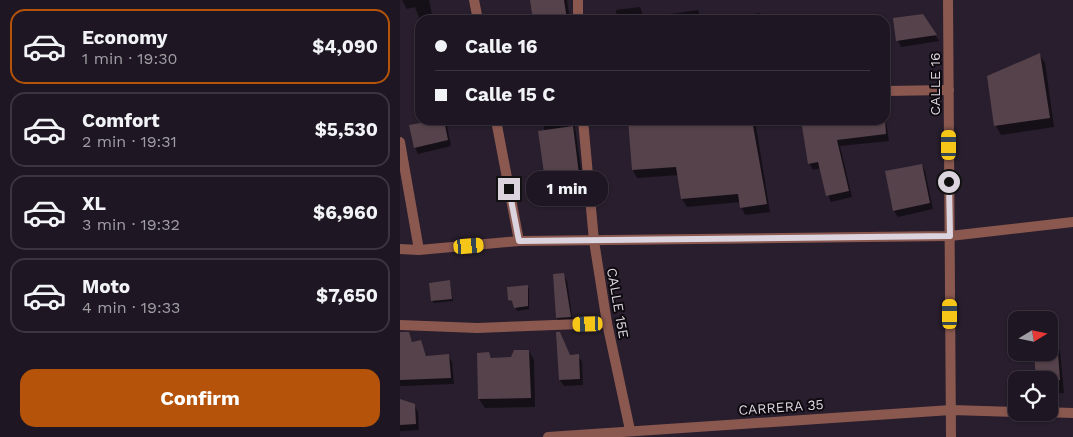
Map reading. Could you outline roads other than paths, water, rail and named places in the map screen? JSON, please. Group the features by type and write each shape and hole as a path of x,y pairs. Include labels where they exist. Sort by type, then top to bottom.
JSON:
{"street":[{"path":"474,0 477,15"},
{"path":"578,0 578,15"},
{"name":"CALLE 16","path":"948,0 951,437"},
{"path":"890,91 949,90"},
{"path":"497,125 519,241"},
{"name":"CALLE 15E","path":"582,125 594,241 607,323 630,430"},
{"path":"400,142 419,250"},
{"path":"400,250 519,241 950,236 1073,222"},
{"path":"400,325 477,328 607,323"},
{"name":"CARRERA 35","path":"548,437 630,430 656,433 951,410 1008,412"},
{"path":"1058,413 1073,413"}]}
